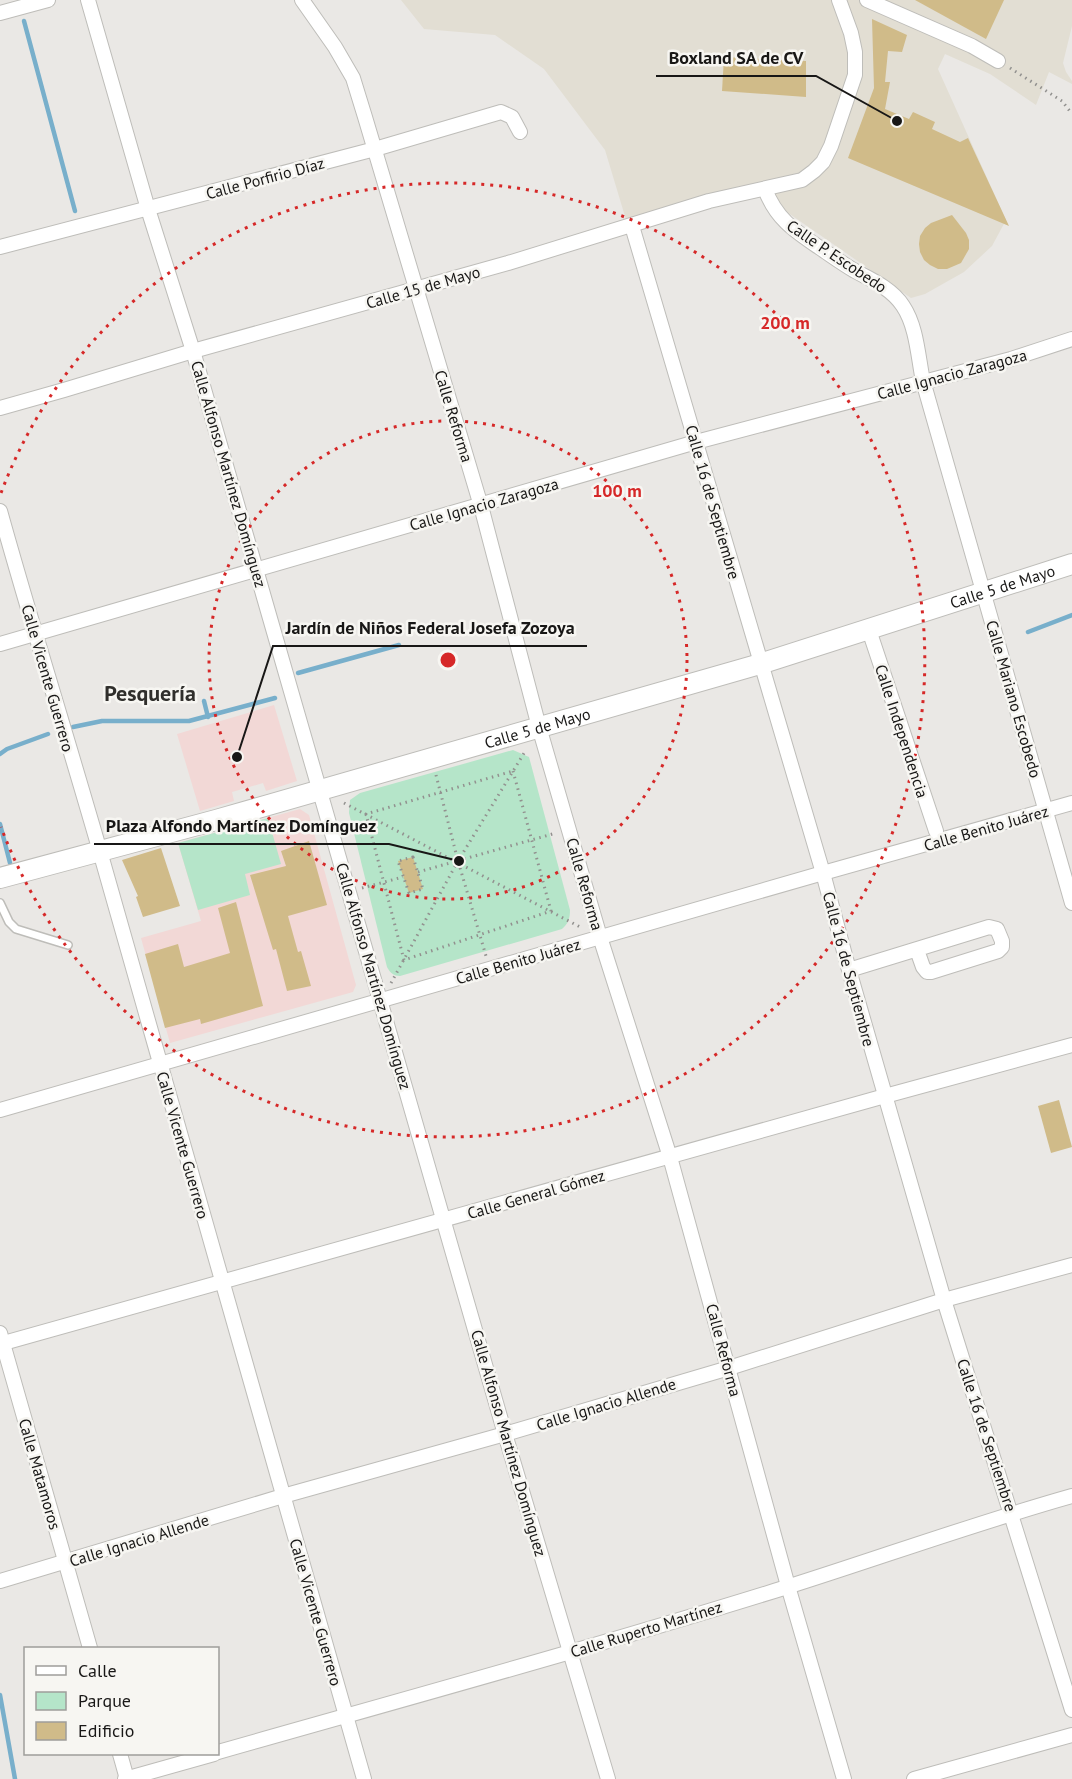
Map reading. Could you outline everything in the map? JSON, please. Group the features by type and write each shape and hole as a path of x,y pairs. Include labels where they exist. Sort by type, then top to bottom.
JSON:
{"street":[{"path":"0,14 48,0"},
{"name":"Calle Alfonso Martínez Domínguez","path":"88,0 148,209 193,351 608,1779"},
{"name":"Calle Reforma","path":"302,0 353,78 375,149 481,506 539,727 600,937 670,1157 788,1587 844,1779"},
{"name":"Calle 15 de Mayo","path":"0,408 632,226 709,201 802,180 823,162 831,146 855,75 855,52 851,33 839,0"},
{"path":"867,0 972,46 998,61"},
{"name":"Calle Porfirio Díaz","path":"0,247 375,149 501,112 512,117 520,132"},
{"name":"Calle P. Escobedo","path":"765,189 774,209 794,231 892,293 904,307 911,322"},
{"name":"Calle 16 de Septiembre","path":"632,226 823,873 944,1300 1072,1710"},
{"name":"Calle Mariano Escobedo","path":"911,322 923,381 1072,903"},
{"name":"Calle Ignacio Zaragoza","path":"0,644 696,442 1011,359 1072,339"},
{"name":"Calle Vicente Guerrero","path":"0,511 34,634 100,851 364,1779"},
{"name":"Calle 5 de Mayo","path":"0,878 320,790 760,664 1072,564"},
{"name":"Calle Independencia","path":"869,630 936,831"},
{"name":"Calle Benito Juárez","path":"0,1110 1072,803"},
{"path":"849,970 992,927 999,931 1003,944 998,951 931,972 927,972 923,967 917,950"},
{"name":"Calle General Gómez","path":"1,1340 444,1221 1072,1045"},
{"name":"Calle Ignacio Allende","path":"0,1581 283,1496 506,1434 729,1368 944,1300 1072,1265"},
{"name":"Calle Matamoros","path":"1,1340 90,1647"},
{"name":"Calle Ruperto Martínez","path":"219,1752 788,1587 1012,1513 1072,1496"},
{"path":"914,1779 1072,1735"},
{"path":"120,1755 126,1779"},
{"name":"Calle Ruperto Martínez","path":"126,1779 209,1755"}],"lane":[{"path":"0,903 9,922 16,930 68,945"}],"path":[{"path":"998,61 1062,100 1072,114"},
{"path":"381,1000 458,861 539,727"},
{"path":"432,758 489,969"},
{"path":"366,814 513,771"},
{"path":"513,771 551,911"},
{"path":"320,790 600,937"},
{"path":"366,814 404,960"},
{"path":"417,872 569,830"},
{"path":"413,857 417,872 423,889 409,893 398,861 413,857"},
{"path":"349,891 403,877"},
{"path":"404,960 551,911"}],"shaded area":[{"path":"401,0 1072,0 1072,26 1063,63 1072,84 1049,72 1036,105 990,74 945,54 938,69 1006,220 992,246 964,272 925,294 911,298 781,208 769,180 703,197 627,223 605,150 544,69 495,35 424,29"},
{"path":"274,705 297,781 266,791 263,783 232,792 234,801 200,811 177,734"},
{"path":"300,809 309,815 356,985 353,992 170,1043 141,938 201,921 178,843"}],"green space":[{"path":"513,750 529,757 570,910 567,923 562,929 400,976 394,975 387,967 349,813 350,800 360,793"},
{"path":"268,818 281,864 245,874 250,895 198,910 178,843"}],"building":[{"path":"915,0 1004,0 986,39"},
{"path":"872,19 907,35 902,52 888,51 885,82 890,82 885,109 909,119 913,112 935,122 932,129 960,142 968,138 1009,226 848,158 874,88"},
{"path":"724,57 806,61 806,97 722,91"},
{"path":"952,215 966,233 969,249 961,263 947,269 938,269 924,260 920,252 920,236 931,223"},
{"path":"309,841 327,905 288,916 311,986 287,991 276,949 273,950 250,875 286,866 281,851"},
{"path":"161,848 180,906 143,917 136,897 138,896 122,860"},
{"path":"413,857 423,889 409,893 398,861"},
{"path":"236,902 263,1006 201,1024 200,1019 165,1028 145,954 178,944 184,967 230,953 218,908"},
{"path":"1059,1100 1072,1147 1051,1153 1038,1106"}],"waterway":[{"path":"24,21 75,211"},
{"path":"1028,632 1072,615"},
{"path":"298,673 399,645"},
{"path":"73,727 102,721 189,721 275,698"},
{"path":"204,701 208,717"},
{"path":"0,754 7,749 48,734"},
{"path":"0,824 10,863"},
{"path":"0,1695 15,1779"}],"place":[{"name":"Boxland SA de CV","path":"897,121"},
{"name":"Jardín de Niños Federal Josefa Zozoya","path":"237,757"},
{"name":"Plaza Alfondo Martínez Domínguez","path":"459,861"}],"district":[{"name":"Pesquería","path":"150,693"}]}
